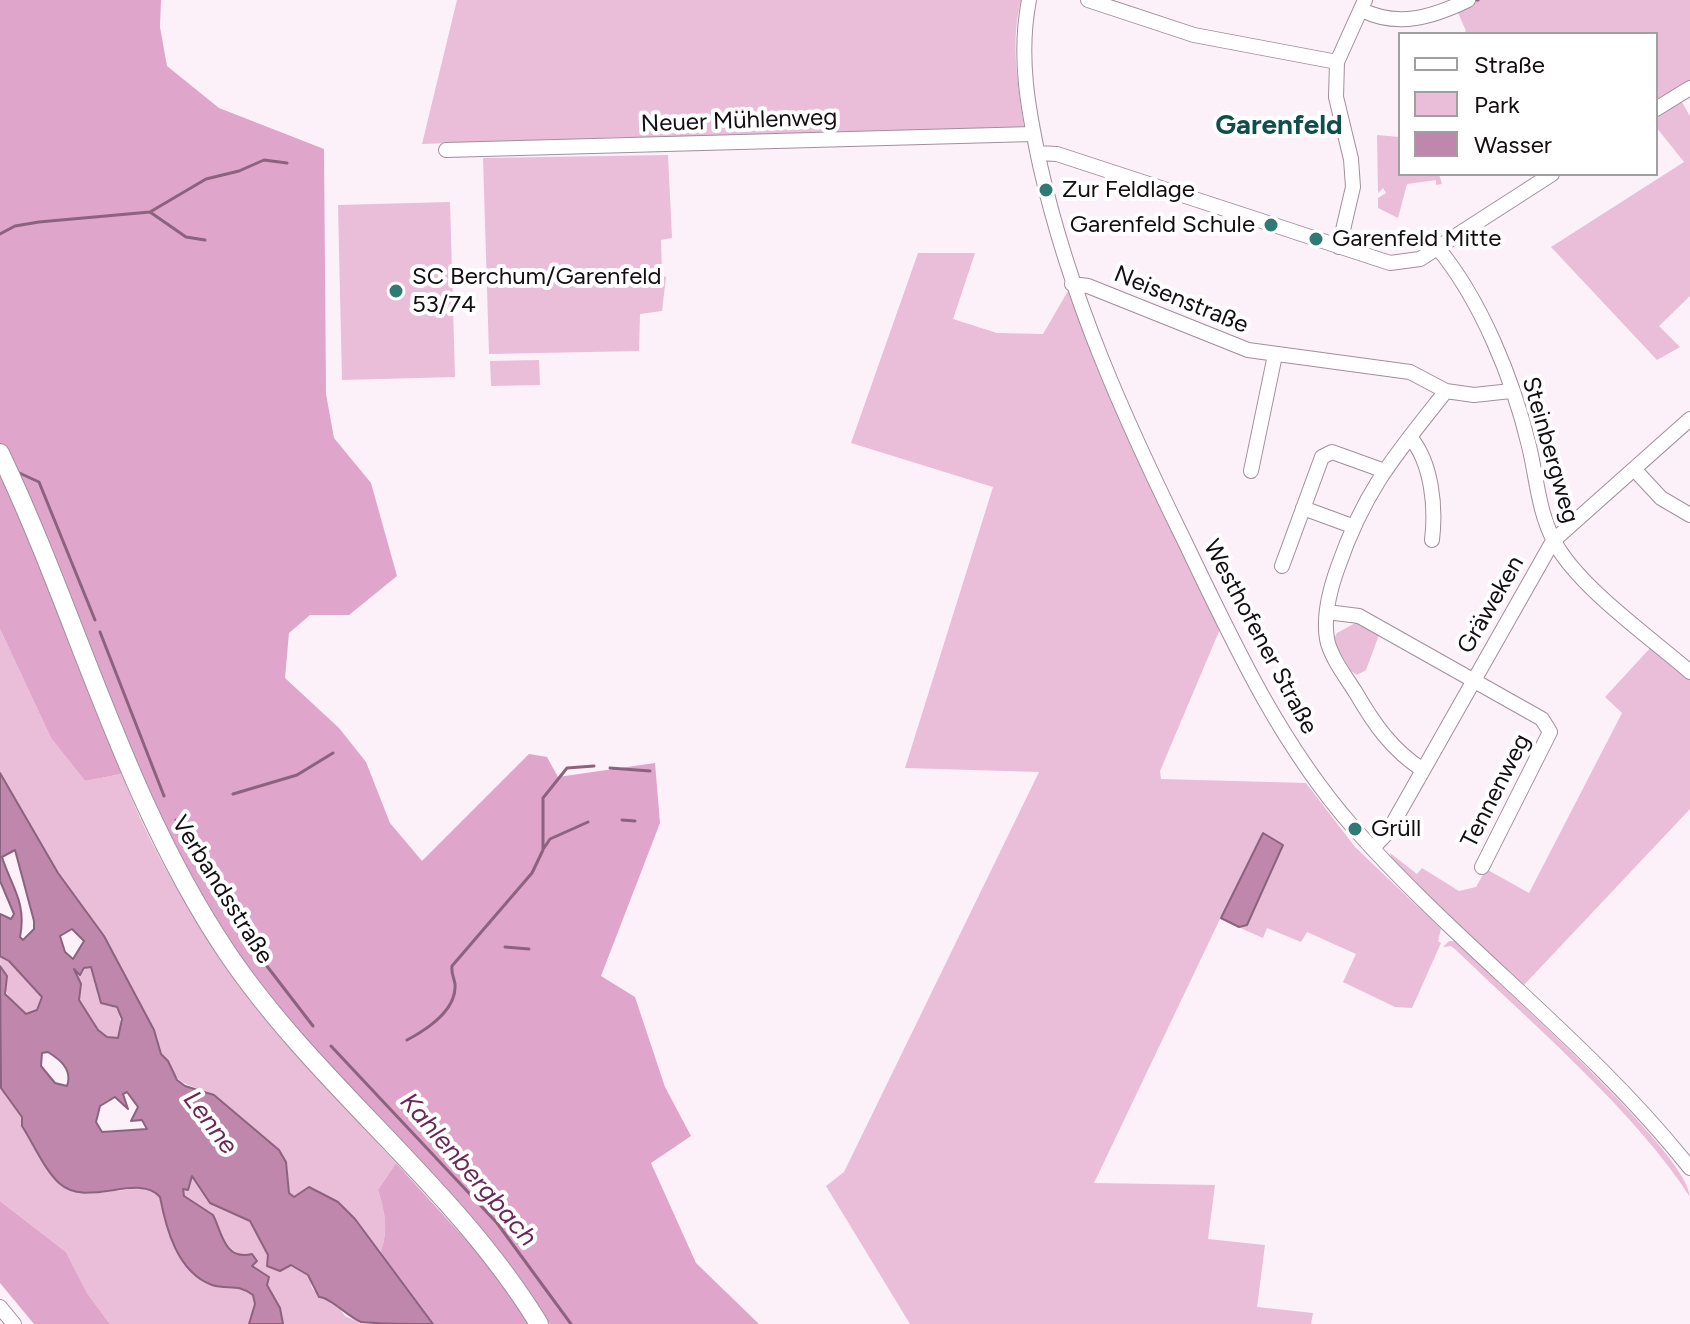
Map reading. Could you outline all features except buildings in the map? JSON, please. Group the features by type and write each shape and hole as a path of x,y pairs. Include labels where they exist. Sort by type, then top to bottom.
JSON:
{"main road":[{"name":"Verbandsstraße","path":"0,454 145,808 172,861 228,955 300,1046 492,1257 539,1324"}],"street":[{"name":"Westhofener Straße","path":"1029,0 1022,55 1033,134 1072,284 1123,414 1264,701 1306,766 1373,848 1615,1082 1690,1168"},
{"path":"1088,0 1194,35 1337,62"},
{"path":"1339,247 1353,187 1351,159 1336,97 1337,62 1341,48 1364,5 1377,18 1410,19 1436,14 1468,0"},
{"path":"1658,108 1690,88"},
{"name":"Neuer Mühlenweg","path":"446,150 1033,134"},
{"path":"1038,153 1057,154 1379,261 1399,263 1420,259 1549,176"},
{"name":"Steinbergweg","path":"1437,247 1459,273 1482,314 1530,447 1542,513 1553,541 1569,566 1690,672"},
{"name":"Neisenstraße","path":"1072,284 1088,286 1248,350 1410,372 1446,391 1474,395 1511,391"},
{"path":"1251,471 1275,355"},
{"path":"1423,770 1392,747 1370,717 1327,641 1327,612 1330,590 1352,526 1382,470 1446,391"},
{"name":"Gräweken","path":"1373,848 1388,832 1553,541 1690,419"},
{"path":"1410,437 1425,460 1435,520 1432,540"},
{"path":"1282,566 1322,457 1327,453 1382,470"},
{"path":"1634,469 1661,498 1690,515"},
{"path":"1303,508 1352,526"},
{"path":"1327,612 1359,616 1473,681"},
{"name":"Tennenweg","path":"1473,681 1542,719 1550,732 1482,867"},
{"path":"0,1307 14,1324"}],"green space":[{"path":"457,0 1021,0 1016,47 1024,127 1022,130 641,142 634,137 422,144"},
{"path":"1468,0 1690,0 1690,80 1674,89 1690,116 1690,296 1659,326 1680,347 1657,360 1551,247 1684,162 1658,130 1658,32 1465,32 1455,6"},
{"path":"1377,135 1398,137 1398,176 1440,176 1442,184 1436,185 1436,180 1407,184 1398,218 1378,208 1378,198 1386,193 1383,188 1378,193"},
{"path":"668,155 672,238 661,240 662,276 666,277 662,311 640,314 639,351 489,354 483,158"},
{"name":"SC Berchum/Garenfeld 53/74","path":"450,202 455,377 342,380 338,205"},
{"path":"918,253 975,253 953,319 997,333 1043,334 1072,284 1223,622 1160,771 1161,779 1306,783 1355,847 1441,929 1438,941 1441,943 1412,1008 1395,1007 1343,982 1356,954 1307,932 1301,942 1267,928 1263,938 1220,919 1094,1183 1215,1185 1208,1239 1265,1245 1257,1307 1313,1313 1311,1324 910,1324 826,1186 844,1172 1039,772 905,768 993,487 851,443"},
{"path":"539,360 540,385 491,386 490,361"},
{"path":"1357,622 1379,635 1366,670 1357,675 1351,671 1333,640 1337,633"},
{"path":"0,629 51,738 85,781 122,774 146,830 205,933 276,1028 396,1163 378,1190 385,1221 380,1253 338,1202 309,1187 295,1197 289,1193 282,1166 272,1146 215,1096 181,1081 168,1061 163,1060 154,1030 104,936 58,873 0,773"},
{"path":"1652,646 1690,677 1690,809 1523,986 1392,860 1390,853 1417,874 1422,868 1459,891 1476,887 1486,869 1529,893 1622,713 1605,697"},
{"path":"1449,941 1455,941 1626,1108 1682,1175 1690,1197 1641,1132 1612,1100 1456,950 1451,946 1443,947"},
{"path":"0,956 9,961 42,997 37,1010 26,1014 13,1003 3,981"},
{"path":"87,966 94,970 95,986 119,1015 118,1038 107,1037 98,1030 79,1000 81,984 74,968 82,974"},
{"path":"0,1074 1,1088 86,1194 144,1188 160,1196 164,1217 214,1286 242,1286 253,1295 255,1304 249,1324 110,1324 87,1293 66,1252 0,1201"},
{"path":"192,1176 207,1200 250,1221 268,1256 267,1266 286,1269 290,1265 309,1275 312,1288 318,1295 340,1309 345,1316 363,1324 283,1324 280,1308 267,1285 269,1277 251,1266 247,1256 228,1246 213,1215 184,1196 183,1189 189,1187"}],"shaded area":[{"path":"0,0 161,0 160,27 167,66 219,108 324,149 326,394 334,438 371,483 397,576 349,615 310,615 289,633 285,678 339,728 366,762 390,823 422,861 529,754 547,757 558,777 655,763 660,823 601,976 635,997 665,1087 691,1136 651,1163 696,1263 759,1324 550,1324 499,1251 310,1045 238,954 180,862 137,771 85,781 51,738 0,629"},
{"path":"396,1163 487,1263 530,1324 433,1324 380,1253 385,1222 378,1190"},
{"path":"0,1201 66,1252 87,1293 110,1324 34,1324 0,1283"}],"water":[{"name":"Lenne","path":"0,773 58,873 104,936 154,1030 161,1054 177,1080 185,1086 214,1095 279,1150 286,1162 289,1193 294,1197 309,1187 338,1202 355,1219 433,1324 361,1322 319,1297 308,1275 291,1265 280,1271 267,1266 268,1255 250,1221 210,1203 192,1176 188,1190 183,1189 184,1196 213,1215 230,1249 243,1255 252,1254 257,1261 252,1266 269,1277 267,1285 280,1308 283,1324 249,1324 255,1304 253,1295 238,1288 212,1285 190,1270 175,1248 160,1197 151,1190 126,1188 84,1193 59,1183 22,1126 22,1117 1,1088 0,966 7,976 5,994 26,1014 37,1010 42,997 9,961 0,956 0,914 11,919 14,914 0,881","holes":["15,850 34,921 34,929 23,940 20,937 20,904 2,857","72,929 84,941 73,959 65,952 60,936","91,967 101,1003 117,1007 122,1019 118,1038 107,1037 98,1030 79,1000 81,984 74,969 80,975 84,968","48,1052 67,1070 67,1086 55,1083 41,1066 42,1053","127,1092 138,1107 131,1121 142,1120 147,1129 102,1132 96,1122 100,1106 115,1097 128,1109 123,1094"]},
{"path":"1263,833 1283,845 1247,925 1239,927 1221,918"}],"waterway":[{"path":"0,234 15,226 39,222 150,212 206,179 239,171 264,160 287,163"},
{"path":"150,212 186,237 205,240"},
{"name":"Kahlenbergbach","path":"15,471 39,482 95,620"},
{"name":"Kahlenbergbach","path":"100,632 164,796"},
{"path":"233,794 297,775 333,753"},
{"path":"407,1040 446,1011 454,993 452,966 532,873 543,850 543,798 567,768 594,766"},
{"path":"610,768 650,771"},
{"name":"Kahlenbergbach","path":"176,820 243,935 313,1026"},
{"path":"622,820 635,821"},
{"path":"544,848 550,839 588,822"},
{"path":"505,947 529,949"},
{"name":"Kahlenbergbach","path":"331,1046 497,1223 571,1324"}],"place":[{"name":"Zur Feldlage","path":"1046,190"},
{"name":"Garenfeld Schule","path":"1271,225"},
{"name":"Garenfeld Mitte","path":"1316,239"},
{"name":"SC Berchum/Garenfeld 53/74","path":"396,291"},
{"name":"Grüll","path":"1355,829"}],"district":[{"name":"Garenfeld","path":"1279,126"}]}
